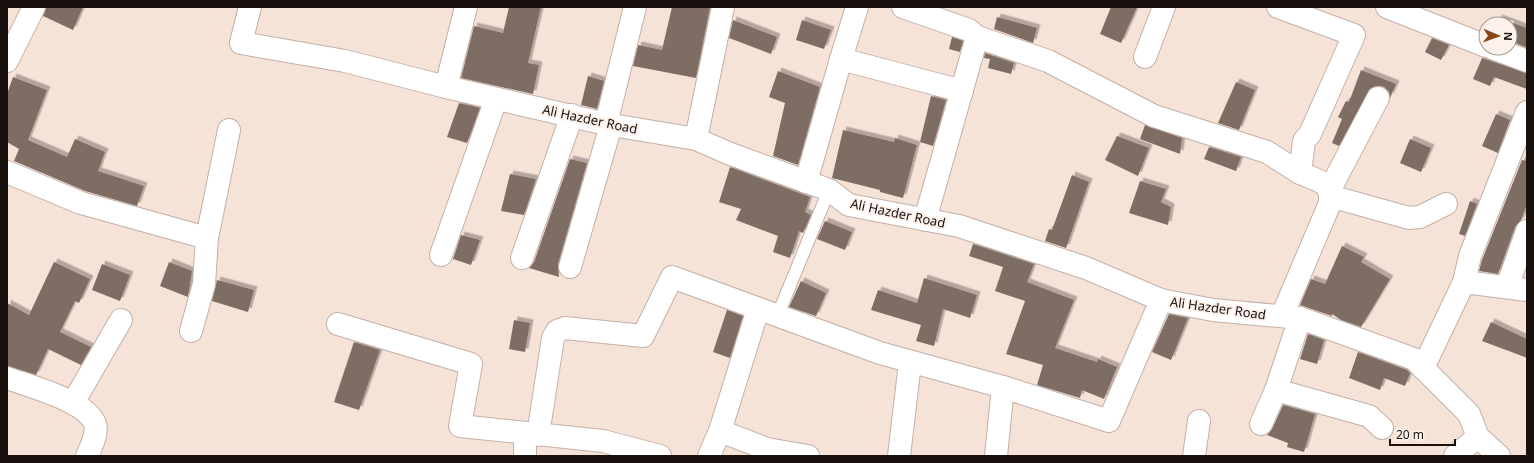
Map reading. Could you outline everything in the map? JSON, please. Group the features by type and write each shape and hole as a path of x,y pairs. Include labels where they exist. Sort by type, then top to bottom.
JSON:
{"street":[{"path":"7,61 34,7"},
{"name":"Ali Hazder Road","path":"250,7 241,43 345,61 496,99 608,124 696,139 728,153 829,190 849,205 959,226 1086,268 1161,300 1213,310 1291,317 1414,359 1469,414 1478,437 1499,456"},
{"path":"446,87 466,7"},
{"path":"570,267 608,124 635,7"},
{"path":"696,139 723,7"},
{"path":"806,182 857,7"},
{"path":"904,7 969,30 977,37 1048,61 1154,116 1266,152 1300,173 1327,185 1330,193 1330,203 1291,317 1276,390 1261,424"},
{"path":"1145,57 1164,7"},
{"path":"1278,7 1354,35 1310,134 1304,141 1300,173"},
{"path":"1387,7 1478,43"},
{"path":"925,220 977,37"},
{"path":"1514,56 1527,61"},
{"path":"841,59 962,91"},
{"path":"1330,193 1378,98"},
{"path":"441,255 496,99"},
{"path":"1423,368 1464,282 1470,256 1527,112"},
{"path":"522,258 572,115"},
{"path":"191,331 204,284 207,238 229,130"},
{"path":"7,172 81,203 207,238"},
{"path":"1330,193 1409,218 1420,217 1446,204"},
{"path":"1464,282 1517,289 1527,231"},
{"path":"525,456 553,338 557,331 565,328 643,336 672,277 768,313 910,363 1003,387 1109,420 1161,300"},
{"path":"709,456 768,313"},
{"path":"73,403 121,320"},
{"path":"338,324 471,364 460,426 531,434 602,449 660,456"},
{"path":"899,456 910,363"},
{"path":"7,378 73,403 89,414 95,424 95,437 87,456"},
{"path":"996,456 1003,387"},
{"path":"1276,390 1370,416 1382,428"},
{"path":"1194,456 1199,421"},
{"path":"720,431 767,449 808,456"},
{"path":"1455,456 1478,437"}],"lane":[{"path":"768,313 829,190"}],"building":[{"path":"46,7 83,7 73,30 43,16"},
{"path":"509,7 541,7 528,63 539,65 533,94 461,78 474,26 503,33"},
{"path":"672,7 710,7 696,78 633,66 638,45 662,50"},
{"path":"1111,7 1137,7 1121,43 1100,34"},
{"path":"997,17 1037,28 1033,43 994,29"},
{"path":"733,20 777,37 771,54 729,38"},
{"path":"802,20 831,30 824,49 796,40"},
{"path":"1518,25 1527,28 1527,48 1518,44"},
{"path":"952,37 963,41 960,52 949,49"},
{"path":"1432,38 1449,45 1441,60 1425,52"},
{"path":"985,53 1014,63 1011,74 988,68 990,59 984,58"},
{"path":"1482,58 1527,73 1527,89 1494,77 1490,86 1473,79"},
{"path":"1361,70 1396,84 1390,98 1389,92 1384,87 1378,86 1371,88 1339,146 1332,143 1342,119 1338,117 1346,101 1349,102"},
{"path":"778,71 820,87 798,165 773,156 785,103 769,97"},
{"path":"588,76 604,81 597,109 581,105"},
{"path":"13,77 47,90 28,140 67,157 75,139 105,152 98,171 144,186 137,206 85,191 14,161 19,149 7,142 7,94"},
{"path":"1236,82 1255,90 1239,130 1218,123"},
{"path":"931,96 946,100 933,146 920,142"},
{"path":"459,103 480,108 467,143 447,137"},
{"path":"1496,114 1510,120 1498,153 1482,146"},
{"path":"1145,125 1182,138 1180,154 1140,139"},
{"path":"843,130 894,142 895,138 917,145 903,198 880,192 880,190 832,178"},
{"path":"1117,136 1149,148 1138,176 1105,160"},
{"path":"1410,139 1431,148 1421,172 1400,163"},
{"path":"1209,147 1241,157 1236,171 1204,159"},
{"path":"570,159 587,163 558,264 559,277 529,268 534,262"},
{"path":"1522,160 1527,161 1527,204 1521,220 1515,227 1498,274 1479,271 1482,260"},
{"path":"730,167 810,197 805,212 811,215 803,233 799,231 790,258 773,252 778,236 736,220 741,209 719,202"},
{"path":"510,174 536,179 524,215 501,211"},
{"path":"1072,175 1089,182 1066,248 1045,241 1049,229 1052,230"},
{"path":"1140,181 1166,189 1161,202 1171,207 1168,225 1129,213"},
{"path":"1470,201 1477,204 1465,236 1459,234"},
{"path":"825,221 852,232 845,250 817,239"},
{"path":"461,235 480,240 471,265 453,259"},
{"path":"973,244 1034,264 1027,282 1074,300 1055,348 1097,362 1098,359 1117,367 1104,399 1082,390 1080,398 1037,385 1043,365 1006,354 1025,301 995,291 1003,267 969,256"},
{"path":"1342,246 1364,257 1361,262 1390,279 1361,327 1341,320 1332,314 1332,316 1300,305 1311,279 1325,284"},
{"path":"54,262 90,279 79,303 75,301 60,332 91,347 81,365 48,349 36,375 7,366 7,303 29,315"},
{"path":"169,262 192,271 188,297 160,286"},
{"path":"102,264 130,275 120,301 92,290"},
{"path":"924,278 977,295 970,318 943,309 934,346 916,341 921,325 871,310 878,290 917,303"},
{"path":"217,280 254,290 248,312 212,301"},
{"path":"801,281 826,293 816,316 789,307"},
{"path":"727,310 743,316 730,358 713,352"},
{"path":"1169,314 1188,318 1171,360 1152,352"},
{"path":"514,320 530,323 525,352 509,349"},
{"path":"1491,322 1527,339 1527,358 1482,341"},
{"path":"1308,334 1324,340 1317,364 1300,359"},
{"path":"354,342 380,350 359,410 334,402"},
{"path":"1358,352 1407,370 1410,373 1405,386 1384,378 1380,390 1349,378"},
{"path":"1283,405 1315,414 1304,452 1287,447 1288,443 1267,435 1272,429"}]}
